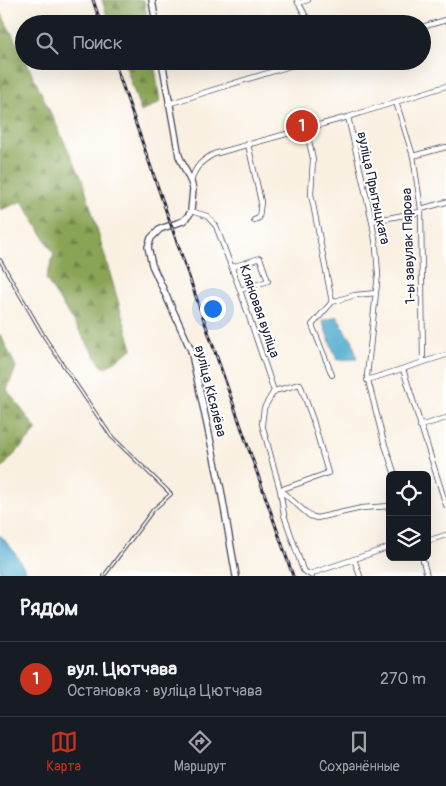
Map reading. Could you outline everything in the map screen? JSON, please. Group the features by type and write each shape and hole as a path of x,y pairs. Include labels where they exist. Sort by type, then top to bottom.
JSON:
{"street":[{"path":"152,0 154,15"},
{"path":"305,15 297,1 308,0"},
{"path":"431,24 446,20"},
{"path":"163,70 179,156 193,189 191,211"},
{"path":"168,104 277,70"},
{"path":"191,182 198,164 214,154 348,117 446,86"},
{"name":"1-ы завулак Пярова","path":"396,102 413,156 420,211 423,362"},
{"name":"вуліца Прытыцкага","path":"348,117 372,221 378,274 366,376 394,471"},
{"path":"306,128 313,159 311,194 332,302"},
{"path":"248,144 261,202 258,218 254,220"},
{"path":"413,156 446,147"},
{"path":"372,221 420,211 446,202"},
{"name":"Кляновая вуліца","path":"191,211 207,216 216,226 232,266 274,391"},
{"name":"вуліца Кісялёва","path":"191,211 183,221 154,234 148,247 152,265 190,350 221,490 236,576"},
{"path":"232,266 260,258 268,281 240,290"},
{"path":"332,375 312,326 332,302 355,295 376,293"},
{"path":"368,380 446,355"},
{"path":"403,369 446,505"},
{"path":"280,490 328,473 313,420 300,384 274,391 264,408 262,424 280,490 284,515 303,570 311,575 386,548"},
{"path":"420,426 446,418"},
{"path":"438,480 446,478"},
{"path":"280,490 310,516 317,518 362,508 386,506"},
{"path":"431,540 446,535"},
{"path":"354,559 360,576"},
{"path":"423,561 427,576"}],"lane":[{"path":"0,260 45,338 111,436 171,494 153,510 104,576"}],"green space":[{"path":"102,0 144,0 146,15 107,15"},
{"path":"0,11 15,40 15,70 30,70 83,181 132,349 105,368 101,365 46,279 54,254 22,201 0,209"},
{"path":"127,70 155,70 160,102 141,112"},
{"path":"0,334 16,367 7,390 37,430 0,470"}],"water":[{"path":"337,316 347,335 352,339 357,359 337,360 322,321"},
{"path":"0,535 13,550 29,576 0,576"}],"railway":[{"path":"93,0 98,15"},
{"path":"117,70 293,576"}],"place":[{"name":"вул. Цютчава","path":"302,126"}]}
